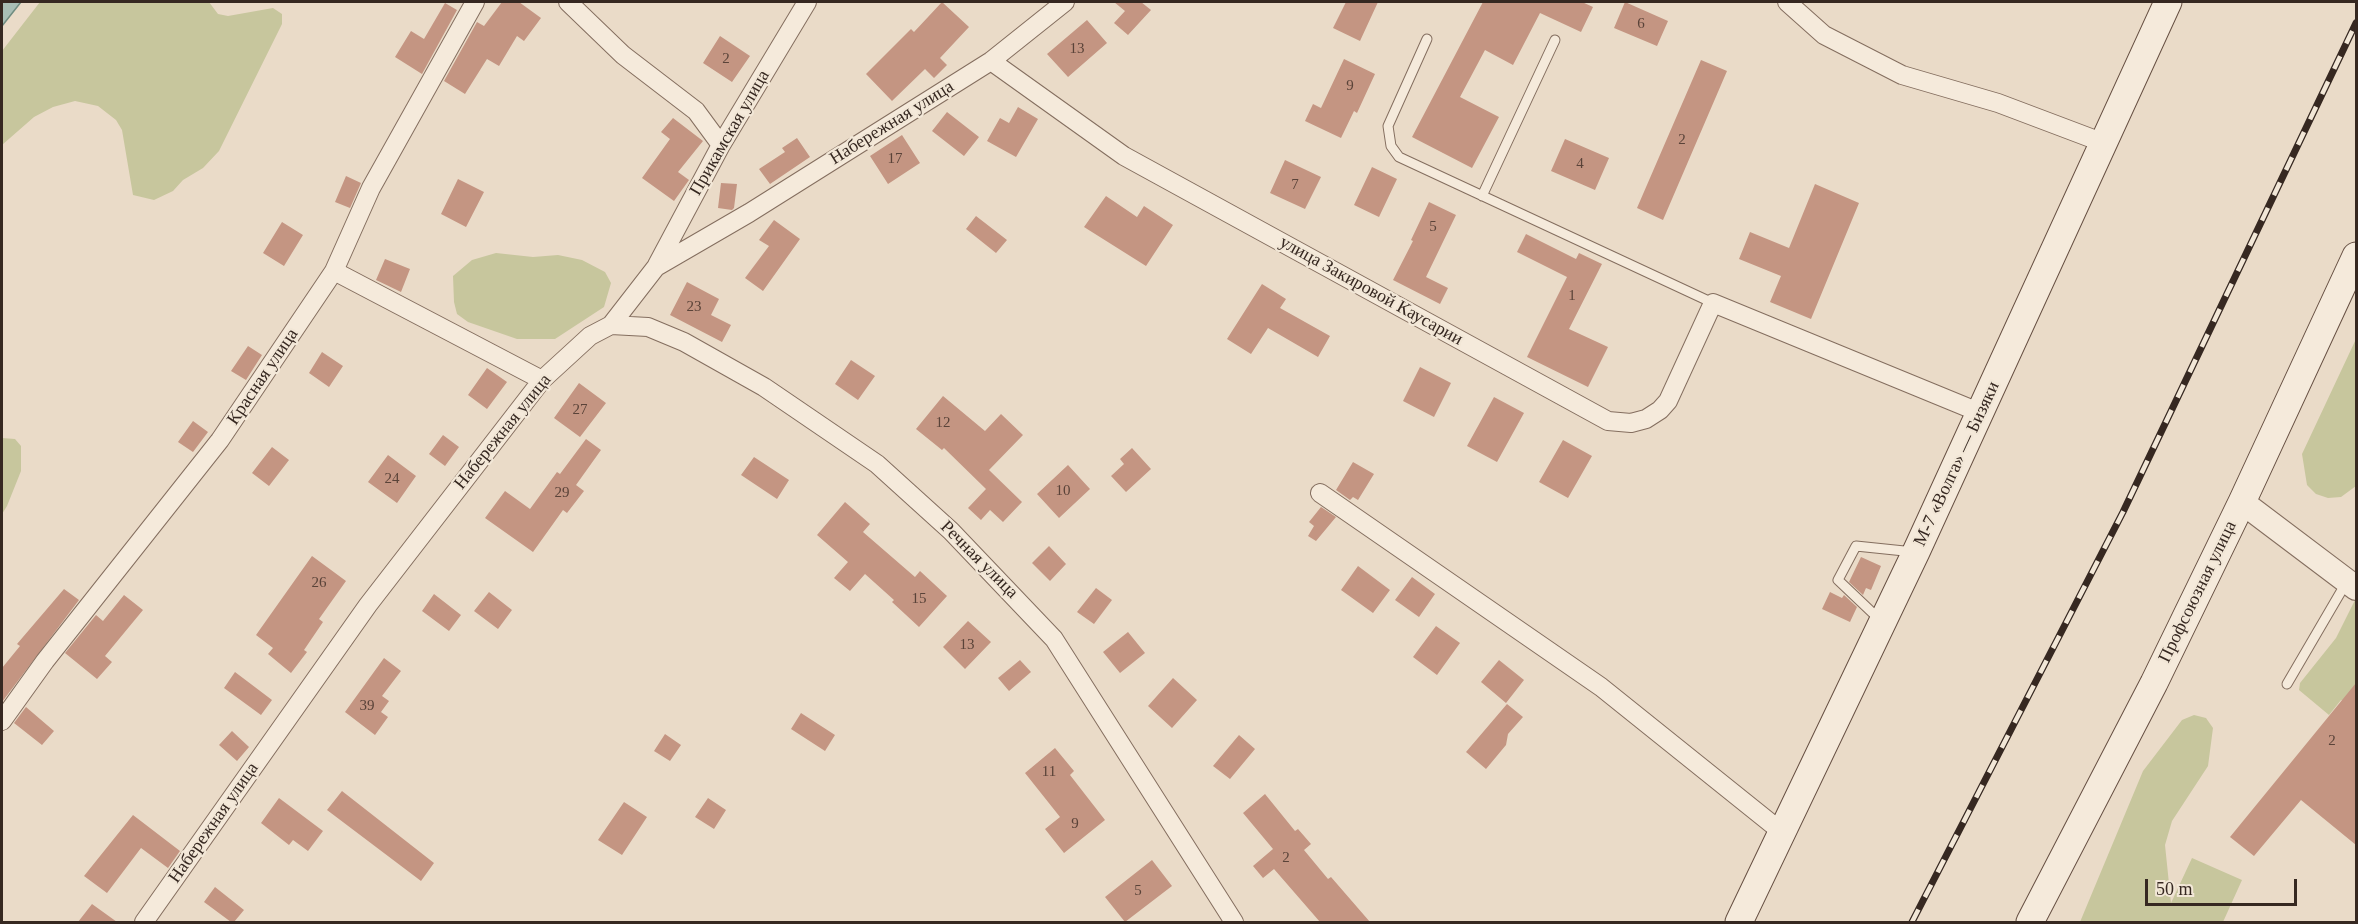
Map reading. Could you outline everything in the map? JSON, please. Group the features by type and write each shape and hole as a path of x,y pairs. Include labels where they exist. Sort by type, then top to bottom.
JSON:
{"main road":[{"name":"М-7 «Волга» — Бизяки","path":"1739,922 1784,833 1917,552 2168,2"},
{"name":"Профсоюзная улица","path":"2030,922 2154,683 2356,256"}],"street":[{"name":"Красная улица","path":"2,721 45,661 220,440 334,271 371,188 475,2"},
{"path":"568,2 623,55 696,111 721,145"},
{"name":"Прикамская улица","path":"656,267 721,145 807,2"},
{"name":"Набережная улица","path":"144,922 368,605 542,380 590,336 611,325 656,267 749,213 991,61 1065,2"},
{"path":"1787,2 1824,35 1902,75 1998,103 2104,143"},
{"name":"улица Закировой Каусарии","path":"991,61 1125,156 1608,421 1631,423 1646,419 1660,410 1668,401 1713,303"},
{"path":"334,271 542,380"},
{"path":"1713,303 1981,413"},
{"name":"Речная улица","path":"611,325 648,327 684,342 764,387 877,464 951,531 1054,639 1234,922"},
{"path":"1320,493 1601,687 1784,833"},
{"path":"2242,501 2352,584"}],"lane":[{"path":"1427,39 1388,126 1391,146 1399,157 1713,303"},
{"path":"1482,196 1555,40"},
{"path":"1883,623 1838,580 1856,546 1917,552"},
{"path":"2287,684 2352,584"}],"green space":[{"path":"40,2 209,2 218,14 228,16 273,8 282,14 282,24 219,151 203,168 183,180 173,191 154,200 133,195 122,130 116,120 98,106 75,101 53,107 34,117 2,145 2,51"},
{"path":"496,253 533,257 558,255 582,260 605,272 611,283 604,307 555,339 517,339 468,322 457,314 453,276 472,260"},
{"path":"2356,339 2356,486 2341,497 2328,498 2316,494 2307,485 2302,454"},
{"path":"2,438 15,439 21,446 21,471 2,514"},
{"path":"2355,600 2356,691 2346,702 2341,700 2329,715 2299,690 2300,683 2336,638"},
{"path":"2194,715 2206,718 2213,728 2208,766 2172,821 2165,845 2171,903 2192,858 2242,880 2223,922 2080,922 2143,771 2182,720"}],"shaded area":[{"path":"2,2 21,2 2,26"}],"building":[{"path":"502,2 519,2 541,18 524,41 517,36 499,66 487,59 465,94 444,81 477,22 484,26"},
{"path":"942,2 969,27 940,58 947,65 934,78 925,69 892,101 866,74 911,29 914,32"},
{"path":"1114,2 1141,2 1151,10 1128,35 1114,23 1125,11"},
{"path":"1346,2 1378,2 1360,41 1333,28"},
{"path":"1483,2 1582,2 1593,7 1581,32 1540,13 1513,65 1485,50 1460,97 1499,117 1472,168 1412,137"},
{"path":"1625,2 1668,21 1657,46 1614,28"},
{"path":"445,3 457,10 422,74 395,57 411,31 424,39"},
{"path":"1087,20 1107,43 1068,77 1047,54"},
{"path":"720,36 750,56 732,82 703,63"},
{"path":"1344,59 1375,74 1357,113 1354,111 1341,138 1305,121 1313,104 1321,108"},
{"path":"1701,60 1727,71 1663,220 1637,208"},
{"path":"1018,107 1038,119 1016,157 987,141 1000,118 1009,123"},
{"path":"947,112 979,137 964,156 932,131"},
{"path":"673,118 703,141 678,172 689,180 674,201 642,178 670,139 661,132"},
{"path":"902,135 920,163 888,184 870,156"},
{"path":"797,138 810,157 770,184 759,169 785,152 782,148"},
{"path":"1565,139 1609,158 1595,190 1551,171"},
{"path":"1285,160 1321,177 1305,209 1270,193"},
{"path":"1372,167 1397,179 1379,217 1354,205"},
{"path":"346,176 361,183 350,208 335,202"},
{"path":"458,179 484,192 466,227 441,214"},
{"path":"721,183 737,184 732,210 718,208"},
{"path":"1815,184 1859,203 1811,319 1770,302 1781,276 1739,259 1750,232 1789,248"},
{"path":"1106,196 1137,217 1144,206 1173,225 1146,266 1084,227"},
{"path":"1429,202 1456,215 1426,277 1448,288 1440,304 1393,280 1413,241 1411,240"},
{"path":"976,216 1007,240 996,253 966,229"},
{"path":"774,220 800,239 763,291 745,278 769,246 759,240"},
{"path":"282,222 303,235 284,266 263,253"},
{"path":"1526,234 1576,259 1579,253 1602,264 1569,329 1608,347 1588,387 1527,357 1567,277 1517,252"},
{"path":"385,259 410,269 401,292 376,280"},
{"path":"687,282 719,299 711,315 731,325 722,342 670,315"},
{"path":"1262,284 1286,299 1280,308 1330,336 1318,357 1268,328 1251,354 1227,339"},
{"path":"248,346 262,355 246,380 231,371"},
{"path":"322,352 343,366 329,387 309,373"},
{"path":"851,360 875,376 858,400 835,384"},
{"path":"1420,367 1451,383 1434,417 1403,401"},
{"path":"487,368 507,382 487,409 468,395"},
{"path":"579,383 606,403 580,437 554,418"},
{"path":"943,396 985,431 1001,414 1023,435 989,470 1022,502 1003,522 990,510 981,520 968,508 986,489 944,448 942,450 916,429"},
{"path":"1494,397 1524,413 1497,462 1467,446"},
{"path":"193,421 208,432 193,452 178,442"},
{"path":"443,435 459,447 445,466 429,454"},
{"path":"586,439 601,450 576,485 584,491 567,513 563,510 533,552 485,518 505,491 530,509 557,472 560,474"},
{"path":"1563,440 1592,456 1568,498 1539,482"},
{"path":"272,447 289,460 269,486 252,473"},
{"path":"1132,448 1151,469 1126,492 1111,476 1124,464 1120,459"},
{"path":"388,455 416,476 397,503 368,482"},
{"path":"754,457 789,480 777,499 741,475"},
{"path":"1353,462 1374,474 1358,500 1353,497 1350,500 1336,490"},
{"path":"1068,465 1090,489 1059,518 1037,494"},
{"path":"845,502 870,524 863,532 915,577 920,571 947,596 919,627 865,574 850,591 834,578 848,562 817,535"},
{"path":"1321,507 1336,517 1316,541 1308,536 1314,526 1309,522"},
{"path":"1049,546 1066,564 1050,581 1032,563"},
{"path":"312,556 346,581 319,619 323,622 304,650 307,652 291,673 268,654 273,648 256,635"},
{"path":"1861,557 1881,566 1871,590 1866,588 1863,595 1849,582"},
{"path":"1358,566 1390,590 1373,613 1341,590"},
{"path":"1412,577 1435,594 1419,617 1395,600"},
{"path":"1096,588 1112,600 1094,624 1077,612"},
{"path":"64,589 79,600 2,702 2,668 20,646 17,644"},
{"path":"489,592 512,610 498,629 474,611"},
{"path":"1830,592 1842,598 1844,595 1857,607 1850,622 1822,609"},
{"path":"434,594 461,615 449,631 422,611"},
{"path":"124,595 143,610 105,656 112,662 97,679 65,653 96,615 103,621"},
{"path":"968,621 991,642 965,669 943,647"},
{"path":"1436,626 1460,643 1437,675 1413,657"},
{"path":"1128,632 1145,653 1120,673 1103,652"},
{"path":"384,658 401,671 382,696 389,701 381,712 388,717 375,735 345,712"},
{"path":"1020,660 1031,672 1009,691 998,678"},
{"path":"1499,660 1524,680 1506,703 1481,682"},
{"path":"235,672 272,700 261,715 224,688"},
{"path":"1173,678 1197,700 1172,728 1148,706"},
{"path":"2356,683 2356,845 2301,800 2254,856 2230,837"},
{"path":"1507,704 1523,717 1508,734 1506,745 1486,769 1466,752"},
{"path":"26,707 54,731 42,745 14,723"},
{"path":"801,713 835,735 825,751 791,729"},
{"path":"232,731 249,747 237,761 219,745"},
{"path":"665,734 681,745 670,761 654,751"},
{"path":"1239,735 1255,749 1230,779 1213,766"},
{"path":"1055,748 1074,771 1070,775 1105,820 1064,853 1045,829 1060,817 1025,773"},
{"path":"342,791 434,863 421,881 327,810"},
{"path":"1265,794 1295,831 1298,829 1311,844 1304,850 1328,879 1331,877 1370,922 1320,922 1274,869 1263,878 1253,866 1273,849 1243,813"},
{"path":"279,798 323,831 308,851 293,840 289,845 261,823"},
{"path":"708,798 726,810 714,829 695,817"},
{"path":"624,802 647,817 622,855 598,840"},
{"path":"133,815 180,851 168,868 141,848 107,893 84,876"},
{"path":"1152,860 1172,886 1125,922 1105,897"},
{"path":"215,887 244,910 234,922 204,902"},
{"path":"92,904 117,922 78,922"}],"railway":[{"path":"1912,922 2123,512 2356,23"}]}
